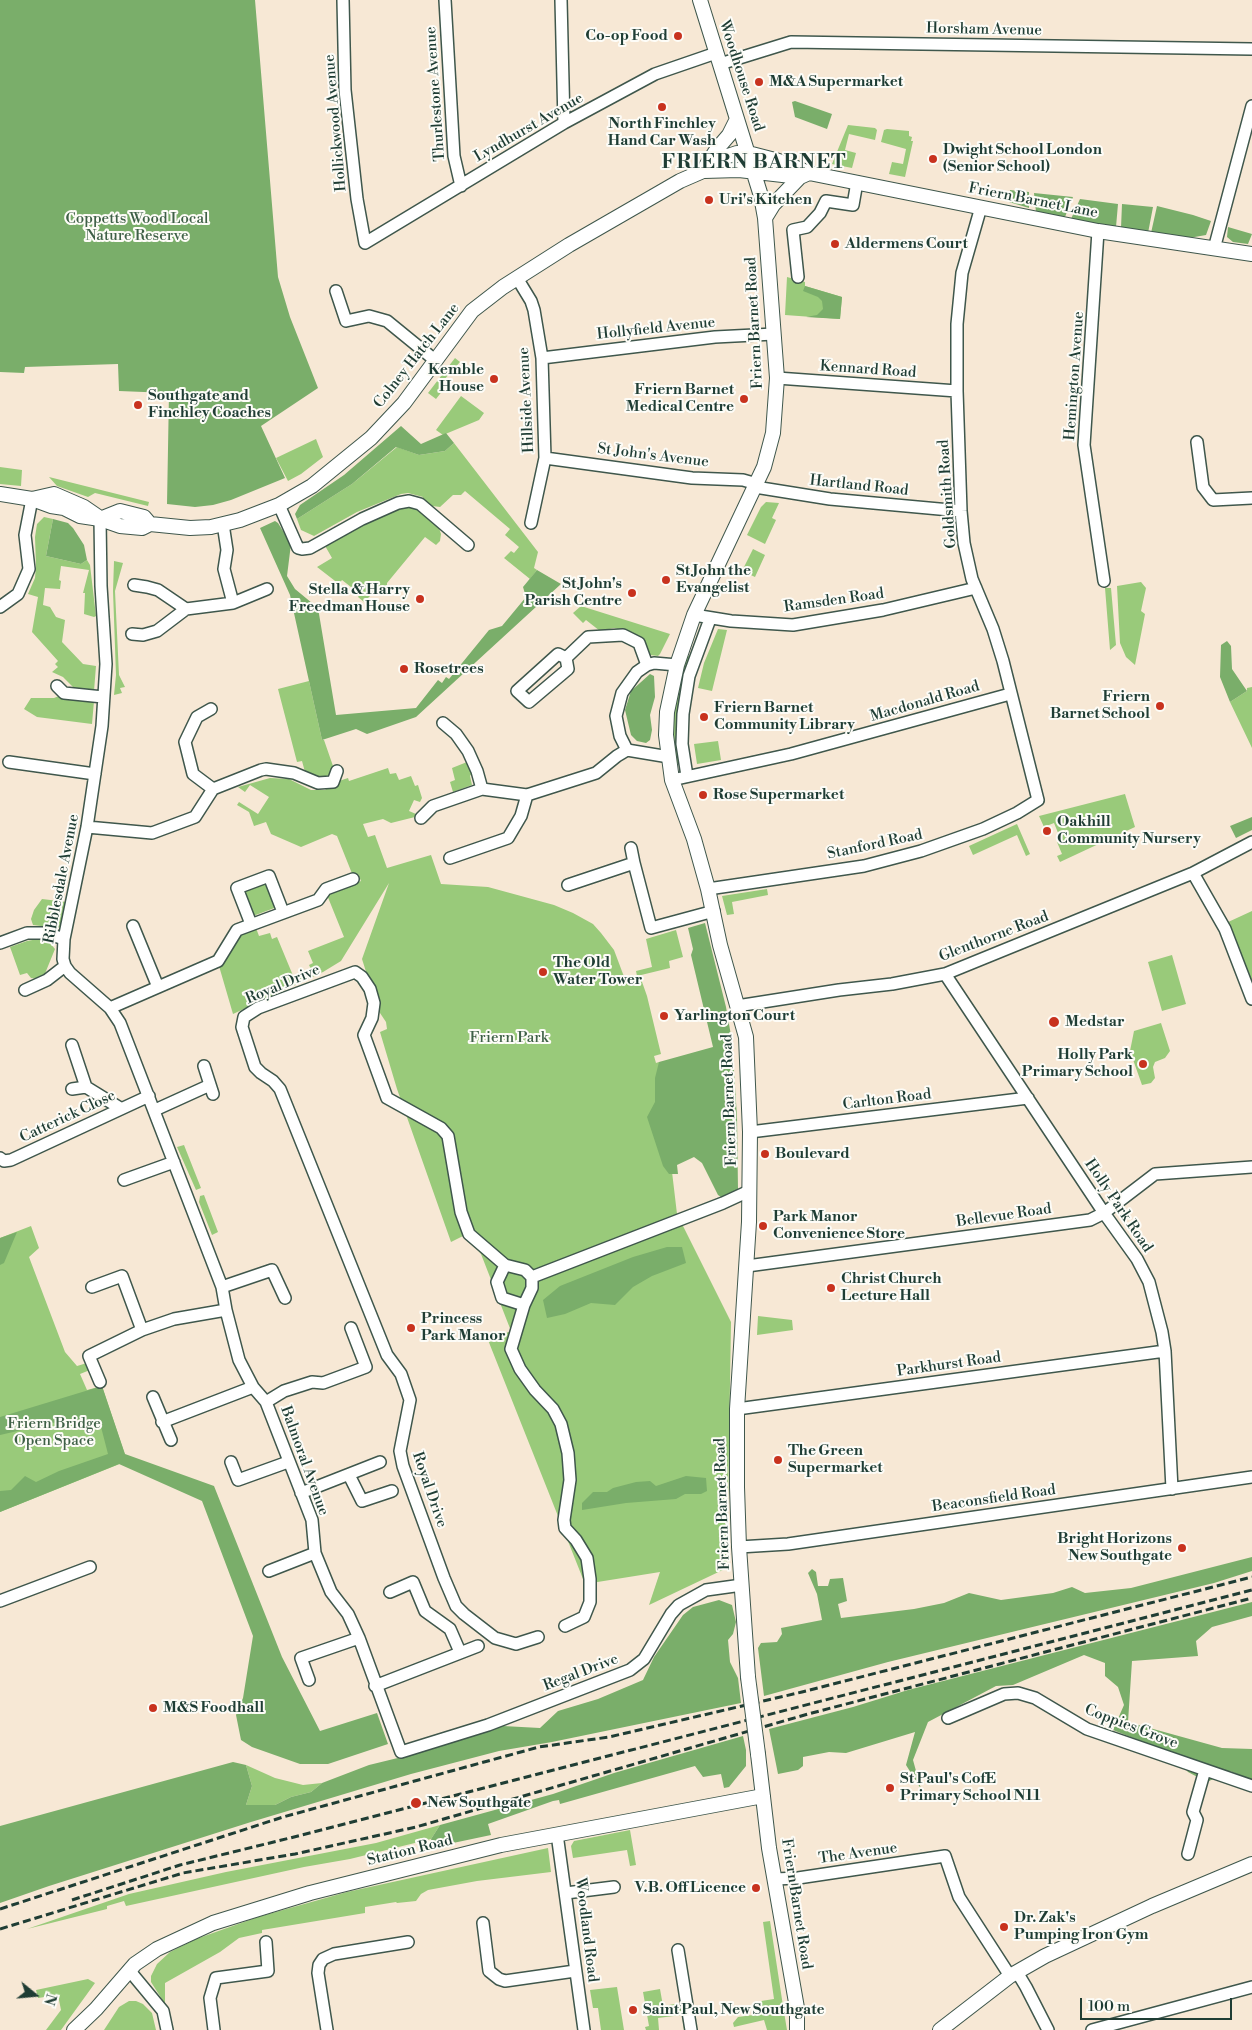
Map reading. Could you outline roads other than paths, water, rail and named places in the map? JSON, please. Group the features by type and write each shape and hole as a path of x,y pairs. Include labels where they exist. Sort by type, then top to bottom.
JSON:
{"main road":[{"name":"Woodhouse Road","path":"700,0 751,163"},
{"path":"703,170 729,135 737,119"},
{"name":"Colney Hatch Lane","path":"0,494 32,499 51,506 64,508 80,516 100,519 120,526 142,528 150,524 190,528 223,524 240,520 279,505 312,486 371,438 404,403 472,311 503,287 576,241 731,154 751,163"},
{"path":"703,170 738,170 751,163"},
{"name":"Friern Barnet Lane","path":"751,163 804,175 857,182 1098,231 1252,254"},
{"name":"Friern Barnet Lane","path":"751,163 790,164 804,175"},
{"name":"Friern Barnet Road","path":"751,163 765,218 777,378 773,433 764,467 756,486 694,616 677,665 667,712 666,735 672,780 694,839 714,911 720,945 746,1037 750,1132 746,1266 737,1409 739,1547 748,1677 775,1879 797,2008 798,2030"},
{"path":"765,218 774,205 804,175"},
{"name":"Station Road","path":"74,2030 96,2009 129,1970 157,1948 213,1923 310,1893 409,1868 557,1834 763,1796"},
{"path":"940,2030 1014,1974 1045,1956 1152,1906 1252,1864"},
{"name":"Friern Barnet Road","path":"797,2008 805,2030"},
{"name":"Station Road","path":"88,2030 96,2009"}],"street":[{"name":"Hollickwood Avenue","path":"343,0 345,90 357,199 365,243"},
{"name":"Thurlestone Avenue","path":"445,0 454,156 461,186"},
{"path":"561,0 564,123"},
{"name":"Horsham Avenue","path":"718,59 791,42 1252,49"},
{"name":"Lyndhurst Avenue","path":"365,243 564,123 655,74 718,59"},
{"path":"1214,249 1252,106"},
{"path":"798,277 793,230 807,227 820,213 826,201 853,205 857,182"},
{"name":"Goldsmith Road","path":"981,207 962,273 958,324 957,391 960,511 964,543 976,588 993,629 1003,661 1038,800"},
{"name":"Hemington Avenue","path":"1098,231 1084,445 1104,581"},
{"name":"Hillside Avenue","path":"517,278 531,301 534,310 542,358 545,458 531,523"},
{"path":"336,291 346,321 369,316 386,321 436,361"},
{"name":"Hollyfield Avenue","path":"542,358 715,338 774,334"},
{"name":"Kennard Road","path":"777,378 957,391"},
{"path":"1197,442 1203,487 1212,500 1252,498"},
{"name":"St John's Avenue","path":"545,458 692,478 743,480 756,486"},
{"name":"Hartland Road","path":"756,486 830,499 960,511"},
{"path":"0,607 18,594 29,569 25,536 32,499"},
{"path":"279,505 298,548 302,549 310,548 362,519 398,503 409,501 420,504 468,545"},
{"name":"Ribblesdale Avenue","path":"100,519 106,664 102,726 87,827 64,939 64,966 110,1008 120,1023 222,1287 237,1351"},
{"path":"223,524 227,550 224,569 234,603"},
{"path":"134,585 158,590 186,609"},
{"name":"Ramsden Road","path":"694,616 793,625 883,610 976,588"},
{"path":"132,634 143,635 157,631 186,609 234,603 267,590"},
{"path":"687,776 682,744 683,714 689,676 710,618"},
{"path":"566,658 588,637 623,635 639,644 647,664"},
{"path":"558,654 566,658 568,668 529,702 517,690 558,654"},
{"path":"627,750 620,736 616,716 622,692 637,672 647,664 677,665"},
{"path":"58,686 64,693 103,697"},
{"name":"Macdonald Road","path":"672,780 791,754 1010,694"},
{"path":"211,709 197,717 185,742 193,774 213,789"},
{"path":"444,723 456,734 468,751 477,771 482,789"},
{"path":"421,818 433,806 482,789 527,795 596,773 616,756 627,750 669,757"},
{"path":"9,762 95,774"},
{"path":"87,827 152,833 194,817 213,789 266,769 294,773 318,783 333,782 338,770"},
{"path":"450,858 508,838 521,816 527,795"},
{"name":"Stanford Road","path":"708,889 864,866 921,851 983,829 1017,813 1038,800"},
{"name":"Glenthorne Road","path":"737,1006 839,990 892,984 946,974 1193,873 1252,842"},
{"path":"632,848 650,928 714,911"},
{"path":"568,885 634,863"},
{"path":"1193,873 1226,929 1252,999"},
{"path":"251,924 237,888 269,876 283,912"},
{"path":"110,1008 218,961 237,930 318,900 326,889 353,879"},
{"path":"133,926 158,987"},
{"path":"0,943 26,933 46,933 64,939"},
{"path":"25,990 47,980 64,966"},
{"name":"Royal Drive","path":"504,1265 469,1234 461,1212 448,1136 441,1128 387,1098 364,1035 372,1018 374,1003 370,989 362,977 355,972 258,1008 244,1018 242,1027 255,1066 261,1074 273,1081 280,1089 387,1355 401,1374 410,1400 400,1451 403,1466 456,1606 494,1638 516,1644 538,1637"},
{"name":"Holly Park Road","path":"946,974 1104,1213 1137,1259 1149,1282 1165,1351 1172,1489"},
{"path":"72,1045 86,1087"},
{"path":"155,1110 212,1089 204,1066"},
{"path":"72,1089 86,1087 120,1108"},
{"name":"Catterick Close","path":"0,1158 4,1161 11,1160 149,1096"},
{"name":"Carlton Road","path":"750,1132 1028,1098"},
{"path":"124,1180 174,1162"},
{"name":"Bellevue Road","path":"746,1266 1090,1220 1104,1213 1155,1174 1252,1167"},
{"path":"532,1277 749,1191"},
{"path":"524,1305 502,1298 497,1282 504,1265 525,1270 532,1277 532,1288 524,1305 511,1349 520,1369 535,1390 553,1409 562,1424 568,1453 570,1480 564,1520 565,1528 576,1540 587,1558 590,1579 590,1602 584,1617 565,1626"},
{"path":"222,1287 272,1270 285,1298"},
{"path":"92,1287 122,1276 142,1330"},
{"path":"100,1382 84,1358 142,1330 174,1319 226,1310"},
{"path":"266,1402 284,1391 312,1382 323,1384 366,1367 351,1328"},
{"name":"Balmoral Avenue","path":"237,1351 239,1360 253,1387 266,1402 312,1520 315,1553 331,1592 348,1614 359,1638 375,1686 401,1752"},
{"name":"Parkhurst Road","path":"737,1409 1165,1351"},
{"path":"162,1422 253,1387"},
{"path":"153,1397 171,1440"},
{"path":"231,1462 238,1480 288,1462"},
{"path":"302,1493 380,1462"},
{"path":"349,1475 362,1501 392,1491"},
{"name":"Beaconsfield Road","path":"739,1547 798,1542 1252,1478"},
{"path":"269,1571 315,1553"},
{"path":"0,1601 90,1566"},
{"path":"390,1592 413,1582 425,1611 450,1629 460,1652"},
{"name":"Regal Drive","path":"401,1752 488,1725 630,1670 644,1659 671,1614 679,1605 706,1590 742,1585"},
{"path":"309,1680 301,1658 359,1638"},
{"path":"375,1686 478,1646"},
{"name":"Coppies Grove","path":"948,1718 1004,1694 1018,1693 1035,1698 1087,1729 1252,1786"},
{"path":"1188,1854 1197,1820 1193,1812 1205,1770"},
{"name":"Woodland Road","path":"557,1834 584,2030"},
{"name":"The Avenue","path":"775,1879 798,1878 944,1856 959,1897 1014,1974"},
{"path":"566,1893 614,1887"},
{"path":"483,1923 489,1971 499,1979 505,1981 575,1971"},
{"path":"214,2030 210,1998 216,1978 268,1972 266,1942"},
{"path":"327,2030 318,1973 323,1959 334,1954 408,1942"},
{"path":"678,1950 691,2030"},
{"path":"129,1970 163,2011 167,2030"},
{"path":"1014,1974 1048,2030"},
{"path":"1092,2030 1252,1987"}],"railway":[{"path":"0,1909 283,1817 539,1747 609,1737 802,1692 1252,1577"},
{"path":"72,1900 180,1865 1252,1590"},
{"path":"0,1929 183,1873 295,1854 416,1827 808,1714 1252,1598"}],"place":[{"name":"Co-op Food","path":"678,36"},
{"name":"M&A Supermarket","path":"759,82"},
{"name":"North Finchley Hand Car Wash","path":"662,107"},
{"name":"Dwight School London (Senior School)","path":"933,159"},
{"name":"Uri's Kitchen","path":"709,200"},
{"name":"Aldermens Court","path":"835,244"},
{"name":"Kemble House","path":"494,379"},
{"name":"Friern Barnet Medical Centre","path":"744,399"},
{"name":"Southgate and Finchley Coaches","path":"138,405"},
{"name":"St John the Evangelist","path":"666,580"},
{"name":"St John's Parish Centre","path":"632,593"},
{"name":"Stella & Harry Freedman House","path":"420,599"},
{"name":"Rosetrees","path":"404,669"},
{"name":"Friern Barnet School","path":"1160,706"},
{"name":"Friern Barnet Community Library","path":"704,717"},
{"name":"Rose Supermarket","path":"703,795"},
{"name":"Oakhill Community Nursery","path":"1047,831"},
{"name":"The Old Water Tower","path":"543,972"},
{"name":"Yarlington Court","path":"664,1016"},
{"name":"Medstar","path":"1054,1022"},
{"name":"Holly Park Primary School","path":"1143,1064"},
{"name":"Boulevard","path":"765,1154"},
{"name":"Park Manor Convenience Store","path":"763,1226"},
{"name":"Christ Church Lecture Hall","path":"831,1288"},
{"name":"Princess Park Manor","path":"411,1328"},
{"name":"The Green Supermarket","path":"778,1460"},
{"name":"Bright Horizons New Southgate","path":"1182,1548"},
{"name":"M&S Foodhall","path":"153,1708"},
{"name":"St Paul's CofE Primary School N11","path":"890,1788"},
{"name":"New Southgate","path":"416,1803"},
{"name":"V.B. Off Licence","path":"756,1888"},
{"name":"Dr. Zak's Pumping Iron Gym","path":"1004,1927"},
{"name":"Saint Paul, New Southgate","path":"633,2010"}],"district":[{"name":"FRIERN BARNET","path":"754,163"}],"park label":[{"name":"Coppetts Wood Local Nature Reserve","path":"137,228"},
{"name":"Friern Park","path":"509,1038"},
{"name":"Friern Bridge Open Space","path":"54,1432"}]}
